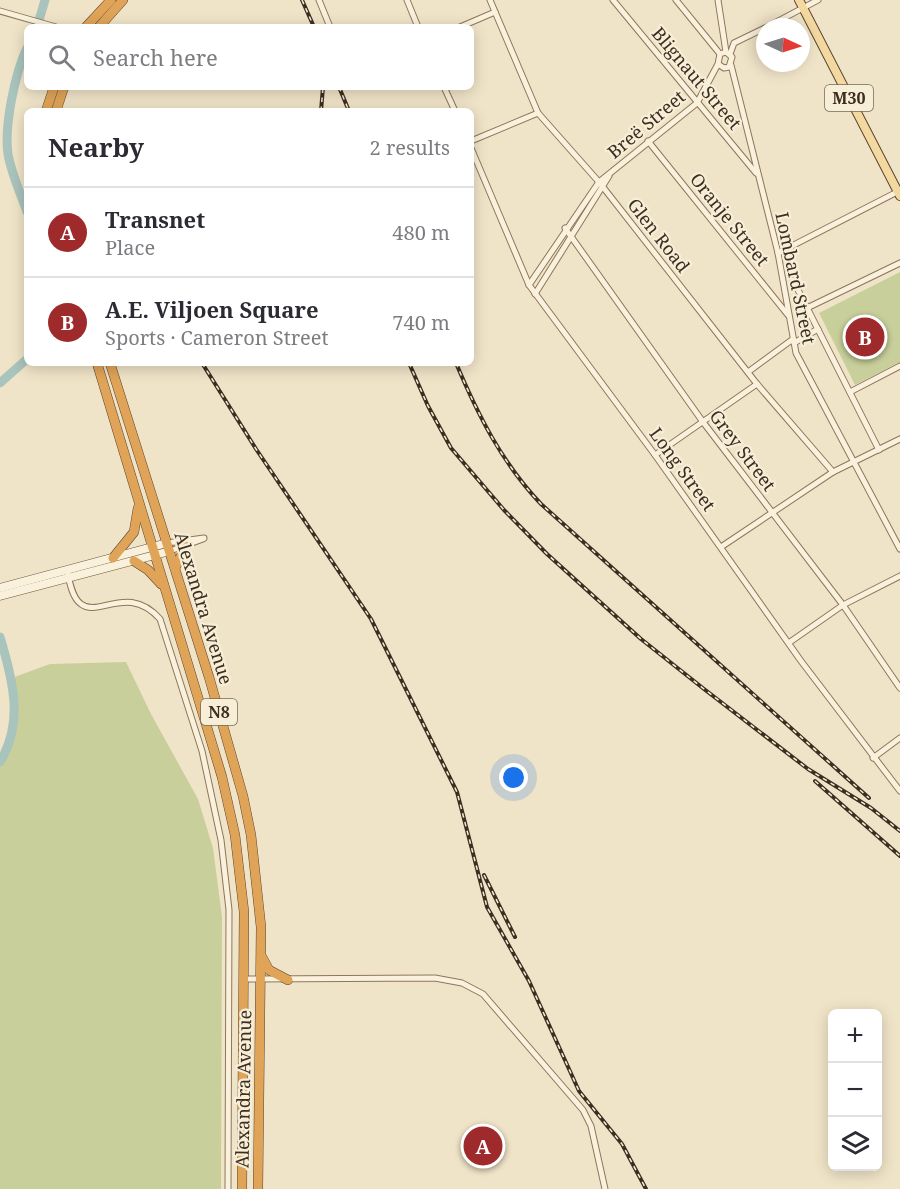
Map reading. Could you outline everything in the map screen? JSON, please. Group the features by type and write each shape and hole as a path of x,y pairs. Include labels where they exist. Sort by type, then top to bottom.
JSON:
{"highway":[{"path":"88,24 111,0"},
{"path":"102,24 123,0"},
{"path":"83,24 95,16"},
{"path":"47,108 53,90"},
{"path":"57,108 63,90"},
{"name":"Alexandra Avenue","path":"98,366 153,551 170,599 230,805 244,912 242,1189"},
{"name":"Alexandra Avenue","path":"111,366 169,547 243,796 256,875 261,952 258,1189"},
{"path":"113,558 134,532 138,502"},
{"path":"175,568 186,546"},
{"path":"134,561 155,576 170,599"},
{"path":"241,879 256,875"},
{"path":"261,952 263,963 269,970 288,980"}],"main road":[{"name":"M30","path":"801,4 899,193"},
{"path":"0,596 113,558 169,547"},
{"path":"0,588 134,561 153,551"}],"street":[{"path":"319,0 329,24"},
{"path":"407,0 417,24"},
{"name":"Glen Road","path":"490,0 538,113 599,182 757,384 833,472"},
{"name":"Blignaut Street","path":"613,0 757,174"},
{"path":"676,0 725,54"},
{"path":"718,0 725,54"},
{"path":"780,18 801,4 818,0"},
{"path":"0,11 38,24"},
{"path":"467,24 495,12"},
{"path":"725,54 734,44 756,32"},
{"name":"Breë Street","path":"528,285 565,228 599,182 697,103 725,54"},
{"name":"Lombard Street","path":"725,54 731,65 778,253 796,353 900,549"},
{"path":"718,64 724,68 731,65"},
{"path":"445,90 454,108"},
{"path":"474,140 538,113"},
{"name":"Oranje Street","path":"648,141 789,317"},
{"name":"Long Street","path":"474,155 528,285 655,455 873,758 900,792"},
{"name":"Breë Street","path":"535,294 610,175"},
{"path":"778,253 899,193"},
{"name":"Grey Street","path":"565,228 703,422 843,605 900,688"},
{"path":"807,308 900,263"},
{"path":"793,280 879,450"},
{"path":"748,372 793,341 818,329"},
{"path":"850,392 900,366"},
{"path":"655,455 757,384"},
{"path":"721,547 833,472 900,439"},
{"path":"204,538 186,546 169,547 204,538"},
{"path":"68,574 75,597 83,606 91,608 119,601 134,602 148,608 160,619 202,751 215,802 229,910 228,1189"},
{"path":"790,642 843,605 900,576"},
{"path":"873,758 900,738"},
{"path":"244,979 435,978 454,980 473,987 492,1004 588,1118 605,1189"}],"green space":[{"path":"900,272 900,362 855,385 819,313"},
{"path":"126,662 151,714 198,799 213,848 222,917 221,1189 0,1189 0,762 12,731 14,700 12,678 50,664"}],"waterway":[{"path":"38,24 45,0"},
{"path":"24,56 18,71 12,100 7,142 11,169 24,204"},
{"path":"0,383 24,362"},
{"path":"0,637 9,669 14,701 12,732 0,762"}],"railway":[{"path":"302,0 313,24"},
{"path":"321,108 323,90"},
{"path":"340,90 348,108"},
{"path":"204,366 256,449 371,619 457,792 487,907 529,981 579,1091 622,1144 646,1189"},
{"path":"410,366 428,406 451,448 504,510 547,554 641,639 704,689 808,769 871,808 900,831"},
{"path":"457,366 492,438 514,472 541,504 869,798"},
{"path":"815,781 900,856"},
{"path":"484,875 515,937"}],"place":[{"name":"A.E. Viljoen Square","path":"865,337"},
{"name":"Transnet","path":"483,1146"}]}
